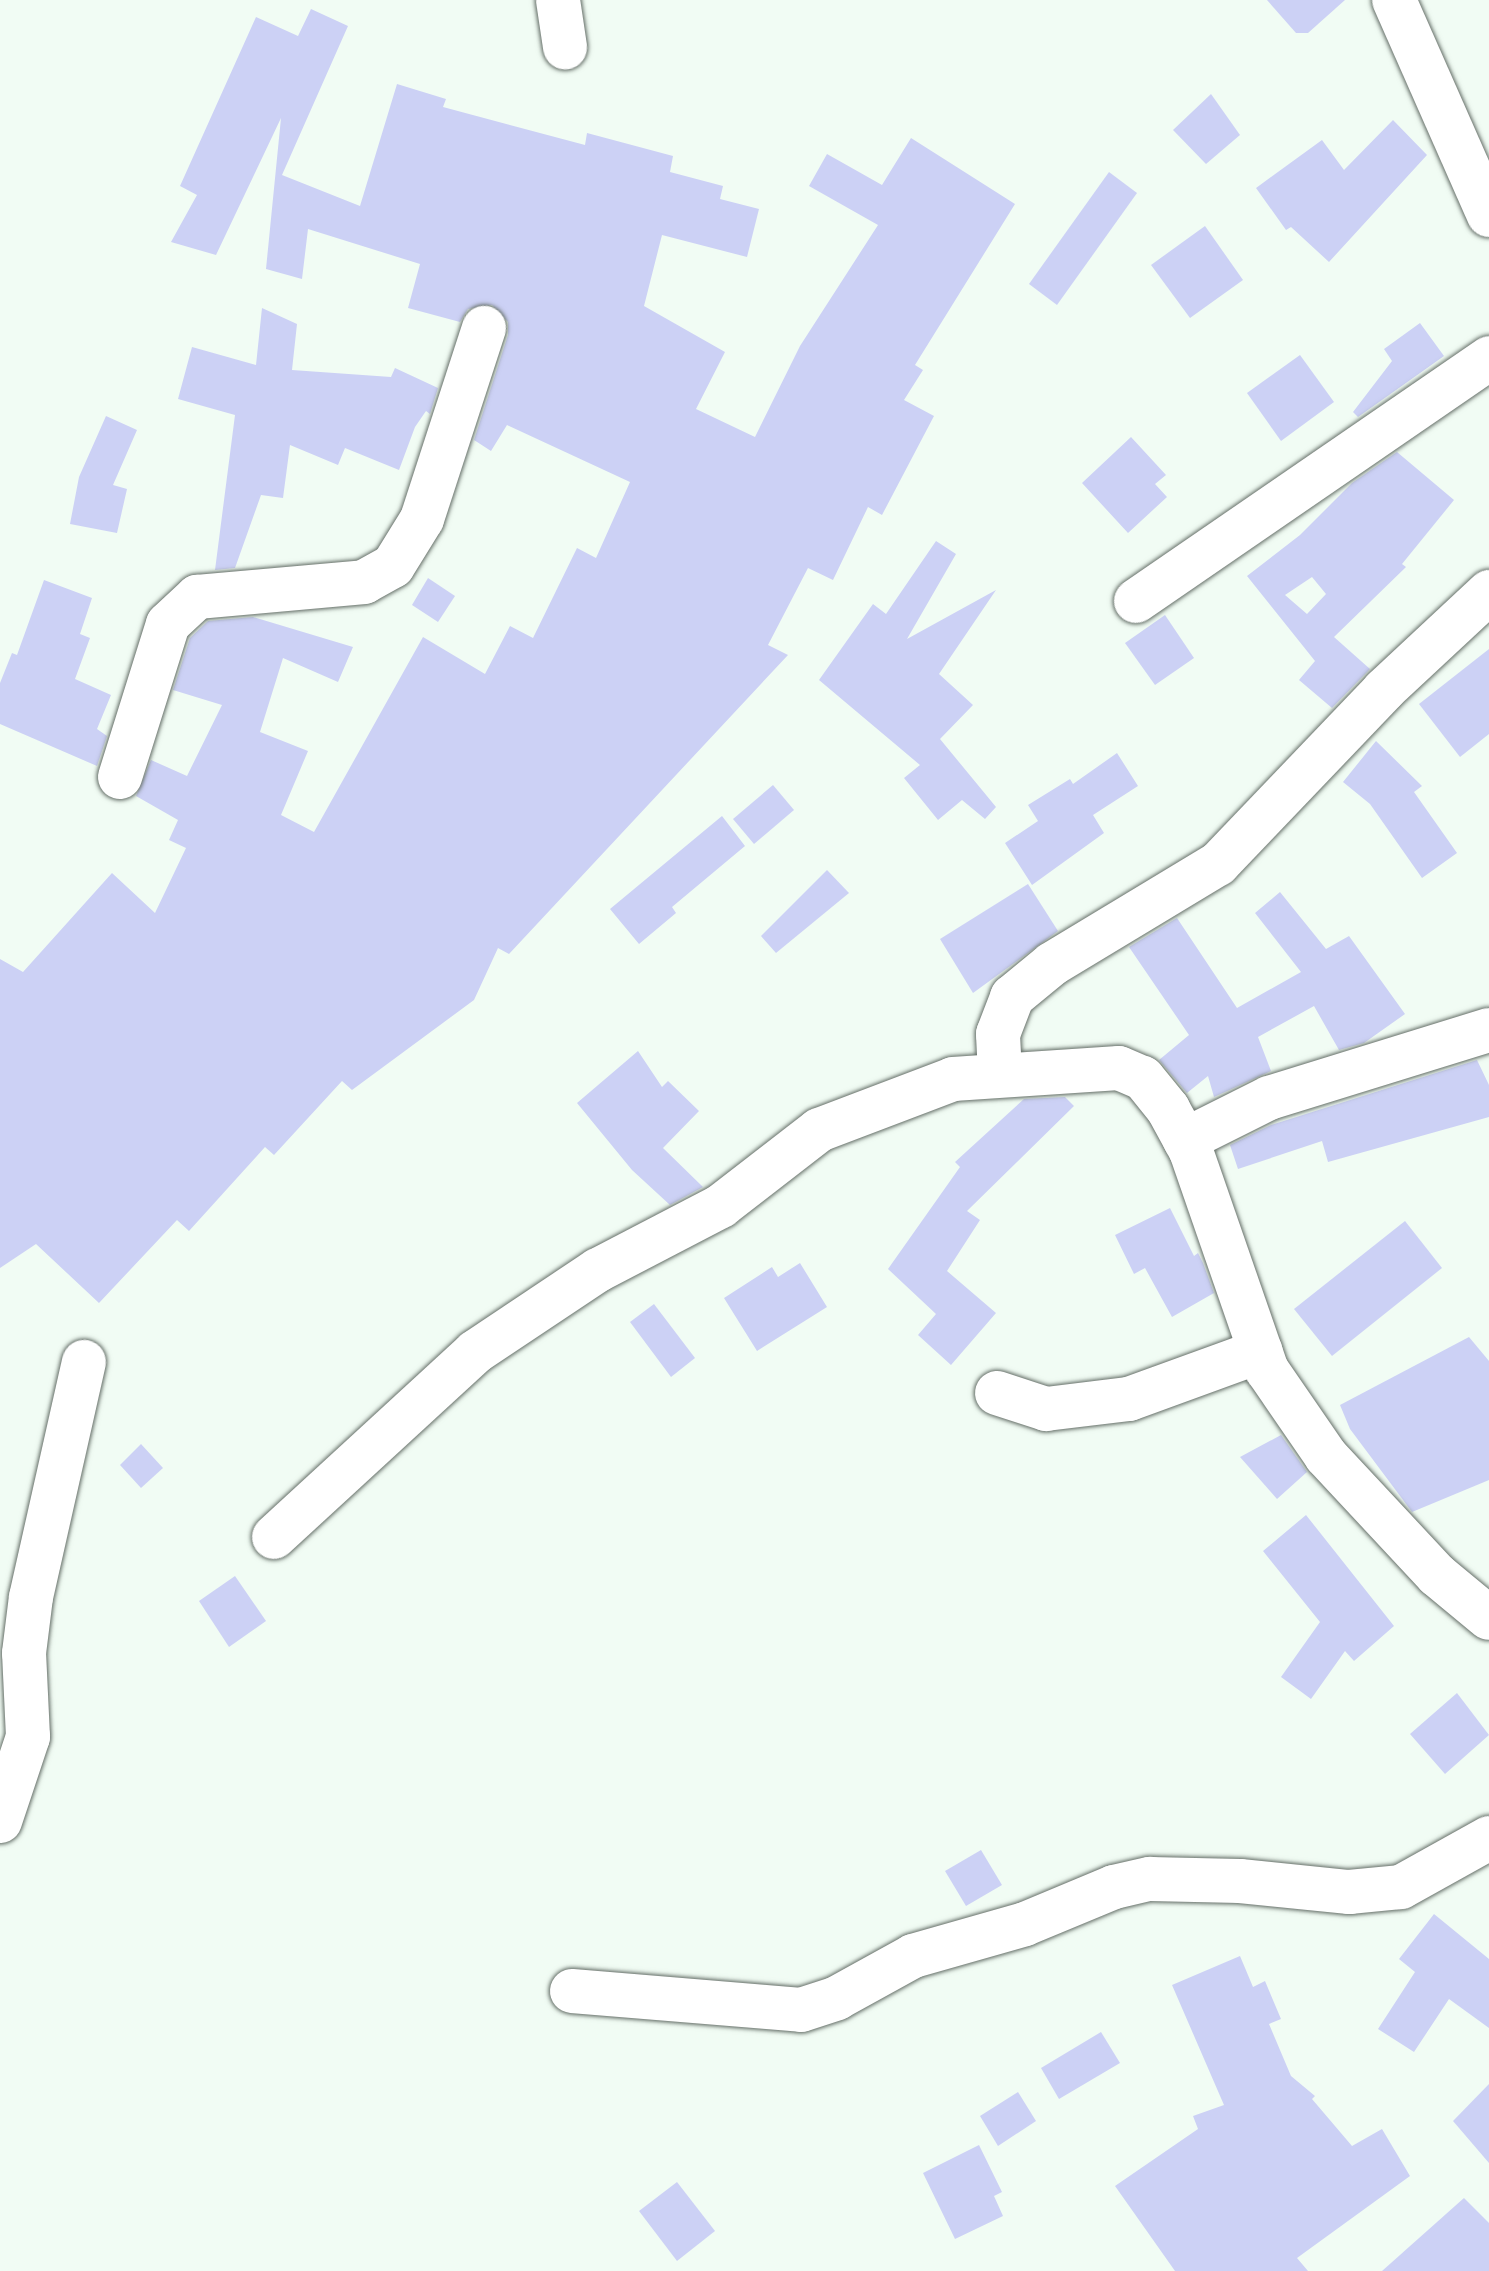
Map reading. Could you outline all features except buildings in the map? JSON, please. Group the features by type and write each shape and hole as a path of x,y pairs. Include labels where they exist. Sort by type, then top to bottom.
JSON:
{"street":[{"path":"558,0 565,47"},
{"path":"1394,0 1489,215"},
{"path":"120,777 168,624 197,597 364,582 393,566 422,519 484,328"},
{"path":"1136,601 1489,358"},
{"path":"1000,1074 998,1034 1012,997 1052,964 1218,864 1384,690 1489,592"},
{"path":"1185,1140 1269,1098 1489,1030"},
{"path":"274,1537 475,1352 598,1270 721,1206 819,1130 953,1079 1119,1068 1143,1078 1185,1140 1267,1370 1326,1456 1437,1575 1489,1618"},
{"path":"997,1393 1046,1409 1129,1399 1261,1351"},
{"path":"0,1821 28,1737 24,1653 31,1597 84,1362"},
{"path":"572,1991 801,2010 837,1998 913,1956 1025,1924 1114,1887 1150,1879 1240,1881 1349,1892 1401,1887 1489,1838"}]}
